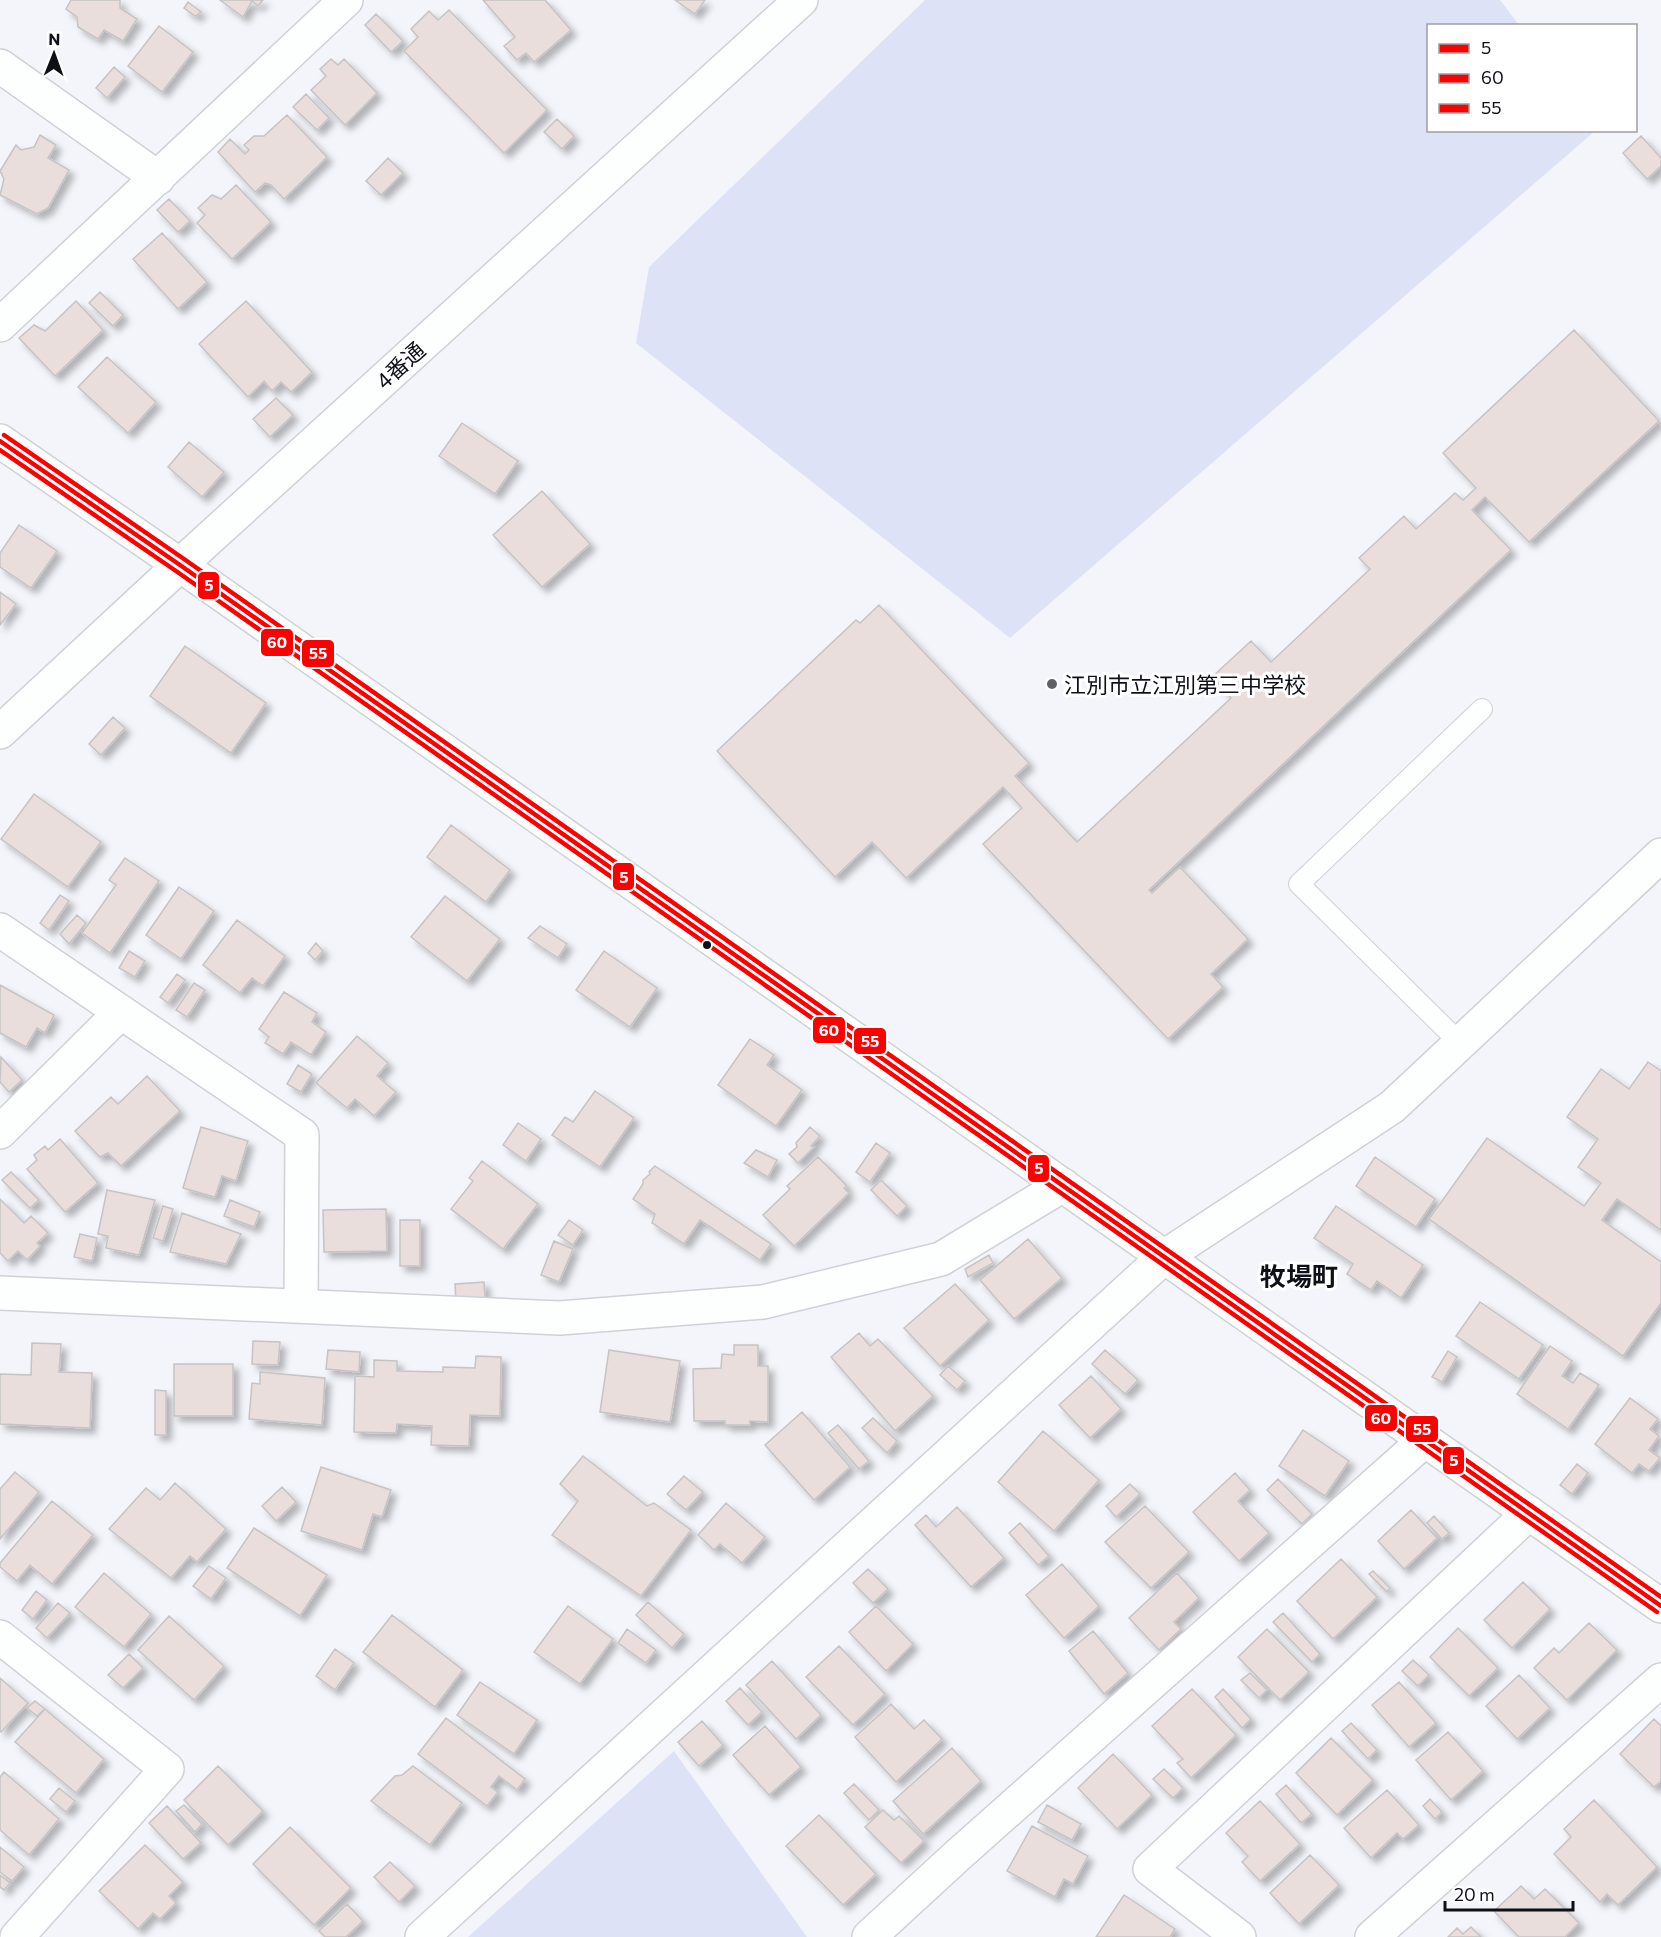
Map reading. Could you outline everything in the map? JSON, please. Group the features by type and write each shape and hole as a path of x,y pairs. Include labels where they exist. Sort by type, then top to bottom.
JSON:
{"street":[{"path":"0,325 346,0"},
{"name":"4番通","path":"0,732 180,565 801,0"},
{"path":"0,66 158,178"},
{"path":"0,441 180,565 1661,1606"},
{"path":"422,1937 1164,1257 1392,1107 1661,855"},
{"path":"0,930 302,1135 301,1306"},
{"path":"0,1132 121,1012"},
{"path":"0,1293 560,1318 763,1302 941,1259 1063,1185"},
{"path":"869,1937 1425,1440"},
{"path":"1239,1937 1150,1869 1529,1513"},
{"path":"0,1637 167,1769 17,1937"},
{"path":"1372,1937 1661,1680"}],"lane":[{"path":"1460,1043 1299,884 1482,709"}],"shaded area":[{"path":"925,0 1500,0 1518,24 1427,24 1427,132 1594,132 1010,638 636,343 649,267"},
{"path":"674,1751 807,1937 468,1937"}],"building":[{"path":"71,0 120,0 120,8 137,19 123,41 104,30 98,39 78,27 77,17 66,9"},
{"path":"220,0 263,0 258,6 252,1 243,17"},
{"path":"483,0 545,0 571,30 534,62 526,53 517,60 504,46 515,37"},
{"path":"675,0 705,0 695,14"},
{"path":"188,2 201,12 195,16 184,8"},
{"path":"449,10 547,110 504,153 404,51 418,37 411,29 429,11 438,20"},
{"path":"376,14 403,41 391,52 365,25"},
{"path":"159,26 193,52 162,92 128,66"},
{"path":"331,59 338,65 344,59 377,93 345,125 311,90 326,76 320,69"},
{"path":"114,67 125,77 107,98 96,88"},
{"path":"306,94 329,118 317,130 293,107"},
{"path":"287,115 327,157 284,199 271,185 265,183 255,192 218,152 230,139 245,154 249,150 244,145 254,136 264,136"},
{"path":"557,119 574,136 562,149 544,132"},
{"path":"40,135 56,145 48,158 69,170 48,208 37,214 0,195 4,179 0,171 16,145 21,150 34,147"},
{"path":"1641,136 1661,158 1661,166 1647,179 1623,153"},
{"path":"388,158 403,173 381,195 366,181"},
{"path":"236,185 271,222 232,259 197,223 205,215 198,208 212,195 221,199"},
{"path":"169,199 190,221 178,232 157,210"},
{"path":"162,233 207,282 178,309 133,259"},
{"path":"100,292 123,315 113,326 89,303"},
{"path":"76,301 103,330 55,376 19,338 34,325 45,331"},
{"path":"246,301 312,372 291,392 281,382 272,391 264,381 248,397 199,344"},
{"path":"1574,330 1659,421 1529,542 1485,497 1472,510 1511,550 1149,890 1152,893 1180,867 1248,939 1211,974 1223,987 1168,1039 983,844 1022,808 1003,787 906,878 872,842 835,877 717,751 856,620 860,623 879,605 1029,763 1015,776 1077,842 1231,698 1212,677 1251,641 1271,662 1370,569 1359,558 1404,516 1416,529 1455,493 1463,500 1476,488 1443,453"},
{"path":"107,357 156,402 128,433 78,387"},
{"path":"276,398 293,415 270,437 253,419"},
{"path":"462,423 518,461 495,494 439,456"},
{"path":"189,442 224,472 202,497 168,467"},
{"path":"542,491 590,544 542,587 493,535"},
{"path":"19,525 57,551 31,588 0,567 0,553"},
{"path":"0,592 16,604 0,625"},
{"path":"185,646 266,703 231,753 150,696"},
{"path":"113,717 125,728 101,755 89,744"},
{"path":"34,794 101,842 68,887 1,839"},
{"path":"451,825 510,870 486,902 427,857"},
{"path":"125,858 159,881 110,953 82,933 116,885 109,880"},
{"path":"179,887 214,911 181,959 146,935"},
{"path":"60,895 69,901 49,930 40,923"},
{"path":"445,896 500,939 467,981 411,937"},
{"path":"77,915 86,923 69,944 60,934"},
{"path":"237,920 285,956 263,986 252,978 240,993 203,965"},
{"path":"540,926 567,944 558,958 528,938"},
{"path":"316,943 323,951 315,960 308,953"},
{"path":"129,951 145,961 135,977 119,968"},
{"path":"604,951 657,988 630,1027 576,990"},
{"path":"177,974 185,980 168,1003 160,997"},
{"path":"194,983 205,990 187,1017 176,1010"},
{"path":"0,985 54,1015 45,1033 37,1028 26,1047 0,1033"},
{"path":"284,992 317,1013 312,1022 326,1032 311,1055 291,1042 283,1054 265,1043 269,1037 259,1029"},
{"path":"357,1036 388,1063 377,1076 396,1092 374,1116 355,1099 347,1108 316,1083"},
{"path":"750,1039 774,1055 767,1065 802,1090 776,1126 718,1085"},
{"path":"1,1057 22,1080 9,1092 0,1082"},
{"path":"1648,1062 1661,1071 1661,1230 1617,1199 1602,1220 1661,1262 1661,1303 1623,1356 1429,1219 1487,1138 1584,1206 1601,1183 1578,1167 1598,1139 1567,1117 1601,1069 1629,1089"},
{"path":"298,1065 312,1074 301,1092 287,1084"},
{"path":"147,1076 180,1111 121,1166 108,1153 100,1157 75,1131 111,1097 118,1104"},
{"path":"595,1091 634,1118 600,1167 552,1135 565,1117 573,1122"},
{"path":"518,1123 541,1139 526,1161 503,1145"},
{"path":"201,1127 248,1141 236,1181 222,1176 215,1197 183,1188"},
{"path":"810,1127 820,1136 811,1146 814,1147 798,1163 789,1154 797,1147 796,1143"},
{"path":"60,1139 98,1183 65,1212 27,1169 37,1160 34,1155 45,1146 48,1150"},
{"path":"876,1143 890,1153 870,1182 856,1172"},
{"path":"756,1150 777,1160 768,1177 744,1163"},
{"path":"818,1157 847,1186 844,1188 849,1193 794,1246 763,1215 790,1189 787,1186"},
{"path":"1375,1157 1435,1199 1416,1227 1356,1186"},
{"path":"482,1161 538,1204 503,1249 451,1209 473,1181 469,1178"},
{"path":"655,1166 771,1244 760,1260 700,1220 684,1244 652,1223 655,1214 633,1199 643,1184 643,1180"},
{"path":"11,1172 39,1200 30,1208 2,1180"},
{"path":"881,1180 907,1206 897,1216 871,1190"},
{"path":"107,1190 155,1200 139,1255 106,1248 108,1236 98,1234"},
{"path":"0,1199 24,1223 31,1216 48,1233 37,1243 40,1246 27,1260 18,1251 8,1261 0,1253"},
{"path":"230,1200 260,1212 254,1227 224,1216"},
{"path":"163,1206 173,1209 163,1241 153,1238"},
{"path":"1336,1206 1423,1265 1401,1298 1377,1281 1371,1290 1347,1274 1353,1264 1314,1238"},
{"path":"386,1209 387,1251 324,1252 323,1210"},
{"path":"182,1213 241,1234 226,1264 170,1252"},
{"path":"400,1220 420,1220 420,1266 400,1266"},
{"path":"569,1220 583,1230 573,1245 558,1235"},
{"path":"80,1234 97,1238 92,1261 74,1257"},
{"path":"1028,1239 1062,1278 1014,1319 980,1280"},
{"path":"554,1241 573,1249 559,1282 541,1275"},
{"path":"989,1255 993,1263 968,1277 965,1269"},
{"path":"484,1282 485,1299 456,1301 455,1284"},
{"path":"955,1284 989,1320 940,1366 904,1328"},
{"path":"1480,1302 1543,1345 1519,1379 1456,1336"},
{"path":"859,1333 870,1346 878,1339 933,1396 895,1431 831,1357"},
{"path":"253,1341 280,1342 278,1365 252,1364"},
{"path":"32,1343 61,1344 59,1372 92,1373 90,1428 0,1424 0,1374 31,1375"},
{"path":"734,1345 758,1345 758,1366 768,1366 768,1422 750,1421 750,1425 725,1425 725,1421 694,1421 693,1369 721,1368 722,1354 734,1355"},
{"path":"1550,1346 1572,1361 1562,1376 1573,1383 1580,1373 1599,1385 1568,1429 1517,1394"},
{"path":"328,1350 360,1352 359,1372 326,1369"},
{"path":"609,1350 680,1361 670,1422 600,1412"},
{"path":"1105,1350 1138,1380 1125,1394 1092,1364"},
{"path":"1448,1351 1457,1357 1442,1382 1432,1377"},
{"path":"476,1356 501,1357 500,1416 470,1415 469,1446 431,1445 432,1426 397,1424 396,1433 354,1432 355,1376 374,1377 374,1360 397,1361 397,1371 443,1372 443,1367 475,1368"},
{"path":"174,1364 233,1364 233,1416 174,1416"},
{"path":"948,1366 965,1381 957,1390 940,1375"},
{"path":"260,1372 325,1378 322,1425 249,1419 252,1383 260,1384"},
{"path":"1091,1376 1121,1409 1090,1438 1059,1405"},
{"path":"155,1390 166,1391 166,1435 155,1435"},
{"path":"1630,1398 1658,1419 1650,1429 1659,1436 1649,1450 1660,1458 1649,1471 1639,1464 1632,1473 1595,1444"},
{"path":"802,1412 850,1467 814,1500 765,1445"},
{"path":"873,1418 897,1441 887,1453 862,1428"},
{"path":"838,1425 869,1461 859,1469 828,1433"},
{"path":"1303,1430 1349,1461 1325,1496 1279,1466"},
{"path":"1043,1431 1099,1480 1054,1531 998,1482"},
{"path":"583,1456 647,1506 654,1503 691,1530 641,1596 552,1535 578,1501 560,1484"},
{"path":"1577,1464 1588,1473 1572,1494 1560,1485"},
{"path":"321,1467 391,1490 382,1517 373,1514 362,1550 301,1531"},
{"path":"15,1472 39,1492 0,1539 0,1489"},
{"path":"1235,1473 1250,1490 1238,1501 1269,1533 1239,1561 1193,1512"},
{"path":"684,1476 703,1492 686,1510 667,1494"},
{"path":"1278,1479 1312,1514 1302,1524 1267,1490"},
{"path":"175,1483 226,1529 197,1562 190,1556 171,1578 109,1529 146,1488 160,1500"},
{"path":"1130,1484 1140,1494 1116,1517 1106,1506"},
{"path":"282,1487 296,1502 276,1521 262,1506"},
{"path":"52,1501 93,1535 52,1584 30,1565 17,1581 0,1567 0,1563"},
{"path":"726,1503 765,1537 742,1563 720,1544 714,1550 698,1535"},
{"path":"1145,1506 1189,1552 1151,1588 1105,1542"},
{"path":"957,1507 1004,1558 971,1587 915,1525 926,1515 936,1527"},
{"path":"1411,1510 1437,1538 1404,1569 1378,1541"},
{"path":"1434,1516 1449,1533 1442,1539 1427,1523"},
{"path":"1020,1523 1049,1556 1038,1565 1009,1533"},
{"path":"254,1528 327,1575 300,1616 227,1568"},
{"path":"1341,1559 1377,1597 1333,1639 1297,1601"},
{"path":"1062,1564 1099,1606 1064,1638 1026,1595"},
{"path":"209,1566 226,1578 211,1599 193,1586"},
{"path":"868,1569 888,1589 873,1603 853,1583"},
{"path":"1373,1571 1390,1588 1387,1592 1369,1574"},
{"path":"104,1573 151,1614 124,1647 75,1607"},
{"path":"1177,1573 1199,1598 1174,1622 1181,1629 1159,1650 1129,1618"},
{"path":"1523,1582 1550,1609 1512,1648 1484,1620"},
{"path":"36,1591 47,1600 33,1619 22,1610"},
{"path":"648,1602 684,1634 672,1648 636,1615"},
{"path":"58,1603 70,1613 47,1638 36,1628"},
{"path":"568,1606 613,1639 580,1684 534,1652"},
{"path":"876,1606 913,1644 886,1671 849,1632"},
{"path":"1283,1613 1320,1654 1312,1662 1273,1622"},
{"path":"392,1615 463,1670 435,1707 363,1652"},
{"path":"169,1616 224,1666 194,1700 138,1650"},
{"path":"1589,1623 1617,1650 1567,1700 1534,1668 1554,1648 1559,1653"},
{"path":"1458,1628 1498,1668 1469,1696 1430,1657"},
{"path":"627,1629 656,1650 646,1663 618,1643"},
{"path":"1267,1629 1309,1672 1280,1700 1238,1657"},
{"path":"1093,1631 1128,1673 1104,1694 1069,1651"},
{"path":"839,1646 885,1694 853,1725 806,1677"},
{"path":"335,1649 354,1663 335,1690 316,1676"},
{"path":"129,1654 143,1668 123,1688 108,1675"},
{"path":"1413,1660 1429,1675 1418,1686 1402,1671"},
{"path":"772,1661 821,1715 796,1739 746,1685"},
{"path":"1250,1673 1267,1690 1259,1698 1241,1680"},
{"path":"1519,1675 1550,1708 1517,1739 1486,1706"},
{"path":"0,1678 28,1703 1,1732 0,1731"},
{"path":"480,1682 537,1720 514,1754 457,1715"},
{"path":"1399,1682 1436,1723 1409,1747 1372,1705"},
{"path":"740,1688 762,1712 748,1725 726,1701"},
{"path":"1192,1689 1236,1735 1191,1778 1177,1763 1183,1759 1152,1726"},
{"path":"1223,1689 1251,1719 1242,1728 1215,1697"},
{"path":"35,1701 45,1709 37,1716 27,1708"},
{"path":"891,1704 914,1729 924,1720 942,1739 896,1782 855,1737"},
{"path":"45,1709 104,1759 76,1793 15,1742"},
{"path":"446,1718 525,1779 517,1790 499,1776 491,1787 498,1792 487,1806 418,1754"},
{"path":"1654,1719 1661,1726 1661,1781 1654,1787 1620,1754"},
{"path":"702,1721 723,1745 699,1766 678,1742"},
{"path":"1351,1723 1377,1750 1368,1759 1342,1731"},
{"path":"765,1726 801,1767 769,1795 733,1755"},
{"path":"1448,1732 1483,1771 1451,1800 1416,1760"},
{"path":"1331,1738 1373,1780 1337,1815 1296,1773"},
{"path":"952,1748 981,1781 923,1834 893,1801"},
{"path":"1113,1754 1152,1795 1117,1829 1078,1788"},
{"path":"218,1766 263,1811 228,1845 184,1800"},
{"path":"413,1766 462,1803 430,1845 371,1801 395,1776 402,1775"},
{"path":"1164,1769 1183,1788 1173,1798 1153,1779"},
{"path":"4,1772 59,1819 29,1855 0,1830 0,1777"},
{"path":"854,1784 879,1810 869,1820 844,1793"},
{"path":"1286,1785 1312,1814 1301,1823 1276,1794"},
{"path":"59,1788 75,1801 66,1812 50,1799"},
{"path":"1387,1790 1419,1825 1403,1839 1397,1833 1371,1858 1344,1828"},
{"path":"1430,1799 1442,1812 1435,1819 1423,1806"},
{"path":"1594,1800 1657,1867 1618,1905 1607,1894 1600,1902 1554,1854 1571,1837 1564,1829"},
{"path":"1260,1801 1300,1844 1260,1881 1242,1862 1248,1856 1226,1833"},
{"path":"184,1805 202,1824 195,1832 176,1811"},
{"path":"1047,1805 1081,1824 1072,1840 1038,1822"},
{"path":"167,1806 201,1843 183,1859 149,1823"},
{"path":"883,1810 894,1820 899,1816 924,1841 901,1863 865,1827"},
{"path":"819,1815 876,1874 843,1905 786,1846"},
{"path":"1032,1826 1088,1856 1073,1884 1064,1879 1055,1897 1007,1871"},
{"path":"290,1827 351,1888 314,1925 253,1864"},
{"path":"145,1845 183,1882 169,1896 176,1903 160,1919 153,1913 138,1929 99,1891"},
{"path":"0,1847 24,1867 12,1881 0,1872"},
{"path":"1310,1855 1339,1885 1299,1924 1270,1893"},
{"path":"390,1862 415,1886 399,1902 374,1877"},
{"path":"0,1875 10,1883 4,1890 0,1887"},
{"path":"1521,1886 1534,1899 1545,1889 1579,1923 1565,1937 1519,1937 1494,1911"},
{"path":"1124,1895 1175,1929 1170,1937 1096,1937"},
{"path":"347,1904 363,1921 346,1937 325,1937 319,1931"},
{"path":"1471,1927 1481,1937 1448,1937 1457,1928 1463,1934"}],"transit line":[{"name":"55","path":"4,435 184,559 1661,1597"},
{"name":"5","path":"0,441 180,565 1661,1606"},
{"name":"60","path":"0,450 176,571 1657,1612"}],"place":[{"name":"江別市立江別第三中学校","path":"1052,684"}],"district":[{"name":"牧場町","path":"1299,1275"}]}
